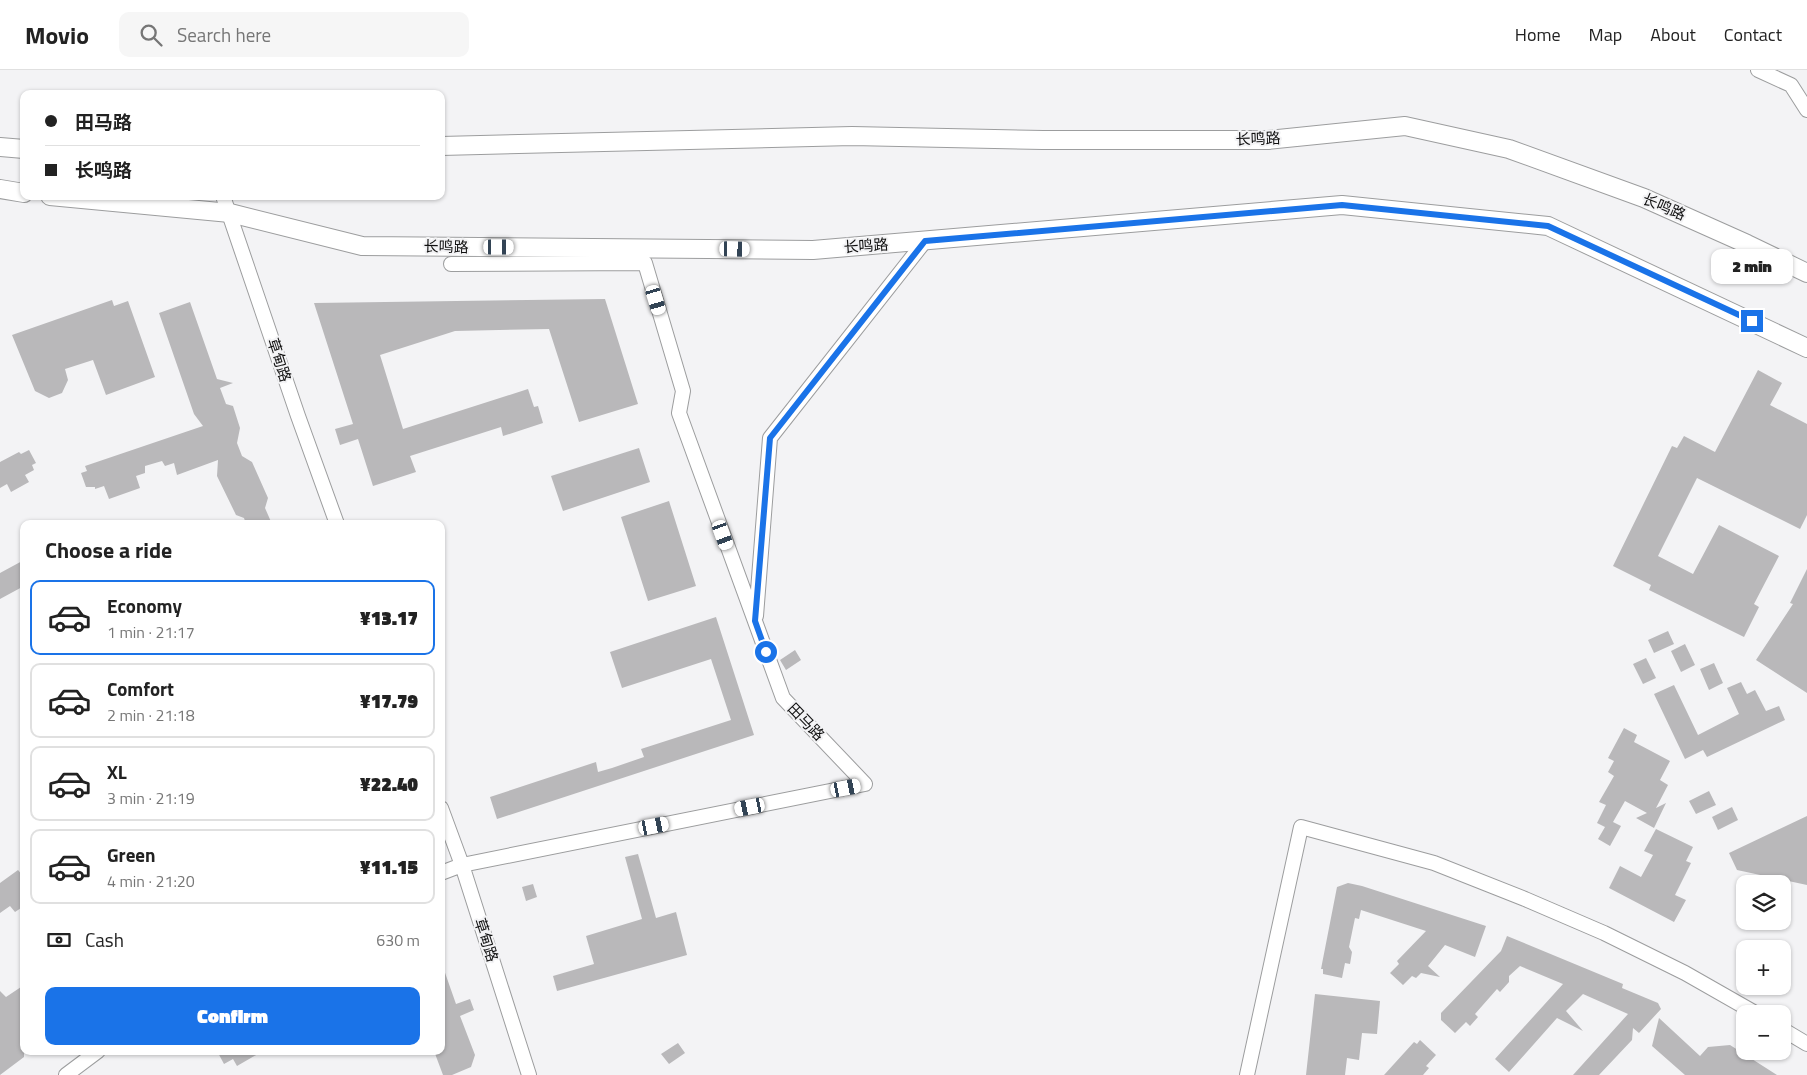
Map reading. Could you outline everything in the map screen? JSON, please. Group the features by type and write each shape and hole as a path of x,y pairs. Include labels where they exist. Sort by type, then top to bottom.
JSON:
{"main road":[{"name":"长鸣路","path":"445,146 852,136 1042,140 1268,140 1405,126 1518,152 1644,198 1807,273"},
{"path":"0,147 20,149"},
{"path":"0,188 20,191"},
{"name":"长鸣路","path":"92,200 230,213 362,246 813,250 1342,205 1548,226 1807,348"}],"street":[{"path":"1758,70 1791,85 1807,110"},
{"name":"草甸路","path":"225,200 336,520"},
{"path":"755,621 770,438 925,241"},
{"name":"田马路","path":"451,264 645,263 683,391 678,414 783,698 865,784 462,865"},
{"name":"草甸路","path":"445,819 462,865 529,1074"},
{"path":"1247,1075 1301,827 1434,863 1525,899 1604,933 1685,973 1741,1005"},
{"path":"445,871 462,865"},
{"path":"1791,1034 1807,1044"},
{"path":"66,1075 93,1055"}],"building":[{"path":"605,299 638,404 579,422 549,329 455,331 380,355 403,429 528,389 534,407 538,406 543,423 503,436 501,427 410,456 416,472 373,486 358,439 340,445 335,429 353,424 314,303"},
{"path":"112,300 114,306 128,301 155,377 106,395 93,360 65,369 68,380 62,393 49,398 35,391 12,335"},
{"path":"190,302 217,379 233,383 220,388 226,404 233,406 240,428 237,443 242,456 252,462 268,498 265,508 270,520 245,520 236,515 217,476 218,460 177,475 174,463 165,466 162,461 145,466 145,473 136,476 140,488 109,499 104,486 95,489 95,487 86,487 81,473 87,471 85,466 203,426 194,414 159,313"},
{"path":"1758,370 1782,383 1770,405 1807,424 1807,515 1800,529 1697,478 1658,556 1693,574 1719,525 1779,556 1754,604 1759,607 1744,637 1649,590 1651,585 1613,566 1672,446 1677,448 1684,436 1715,452"},
{"path":"639,448 650,482 563,511 551,476"},
{"path":"29,450 36,463 32,465 34,470 25,475 29,482 11,492 7,484 0,488 0,462 19,452 21,454"},
{"path":"669,501 696,586 648,601 621,517"},
{"path":"20,562 20,588 0,599 0,573"},
{"path":"1807,569 1807,693 1756,660 1793,604 1790,603"},
{"path":"716,617 754,735 497,819 490,797 596,762 598,772 612,768 644,757 641,749 731,720 711,659 622,688 610,652"},
{"path":"1668,631 1674,644 1654,653 1648,640"},
{"path":"1685,644 1695,665 1681,672 1671,651"},
{"path":"795,650 801,660 786,670 780,660"},
{"path":"1646,658 1656,678 1643,684 1633,664"},
{"path":"1714,663 1723,683 1709,690 1700,669"},
{"path":"1741,682 1747,694 1755,690 1766,711 1779,706 1785,720 1707,757 1703,750 1685,759 1654,694 1674,685 1698,735 1739,714 1727,688"},
{"path":"1624,728 1637,735 1634,742 1670,761 1660,780 1668,785 1656,808 1666,803 1654,828 1636,818 1647,813 1625,801 1613,822 1621,826 1610,846 1598,839 1605,827 1597,823 1606,805 1599,802 1614,776 1608,772 1614,761 1608,758"},
{"path":"1709,791 1716,805 1696,814 1689,801"},
{"path":"1732,807 1738,820 1718,830 1712,817"},
{"path":"1807,816 1807,885 1791,882 1791,875 1760,875 1737,870 1729,853"},
{"path":"1656,829 1693,847 1686,861 1691,863 1675,895 1686,900 1674,922 1609,888 1620,866 1641,877 1653,855 1644,851"},
{"path":"638,854 656,918 676,912 687,955 557,991 553,976 594,964 586,936 642,919 625,857"},
{"path":"18,870 20,872 20,909 15,912 10,906 0,913 0,883"},
{"path":"1348,883 1486,926 1475,957 1445,945 1428,966 1440,977 1421,973 1416,978 1412,976 1403,985 1390,973 1399,964 1397,961 1426,931 1361,910 1359,919 1355,918 1349,947 1352,952 1350,964 1345,963 1342,978 1323,974 1323,969 1321,969 1337,887"},
{"path":"533,884 537,897 526,901 522,887"},
{"path":"1507,936 1623,984 1622,988 1658,1003 1661,1009 1639,1033 1633,1028 1632,1040 1599,1075 1573,1075 1628,1014 1583,994 1566,1011 1583,1031 1557,1018 1509,1072 1495,1059 1563,984 1520,966 1509,976 1509,982 1500,992 1497,989 1475,1014 1478,1017 1470,1026 1466,1022 1455,1033 1441,1020 1441,1013 1501,951"},
{"path":"445,973 456,1004 470,999 474,1010 460,1016 475,1055 471,1067 452,1075 443,1075 436,1055 445,1055"},
{"path":"20,988 20,1055 24,1055 24,1057 0,1075 0,991 6,997"},
{"path":"1315,994 1380,1001 1377,1034 1362,1033 1359,1060 1347,1058 1345,1075 1306,1075"},
{"path":"1659,1018 1700,1056 1708,1047 1730,1045 1736,1049 1736,1060 1754,1060 1777,1075 1685,1075 1652,1046"},
{"path":"1420,1040 1436,1055 1426,1066 1429,1068 1423,1075 1384,1075 1414,1042 1417,1044"},
{"path":"678,1043 685,1053 669,1064 661,1054"},
{"path":"219,1055 256,1055 237,1066 233,1059 224,1064"}],"route":[{"path":"766,652 755,621 770,438 925,241 1342,205 1548,226 1752,321"}]}
